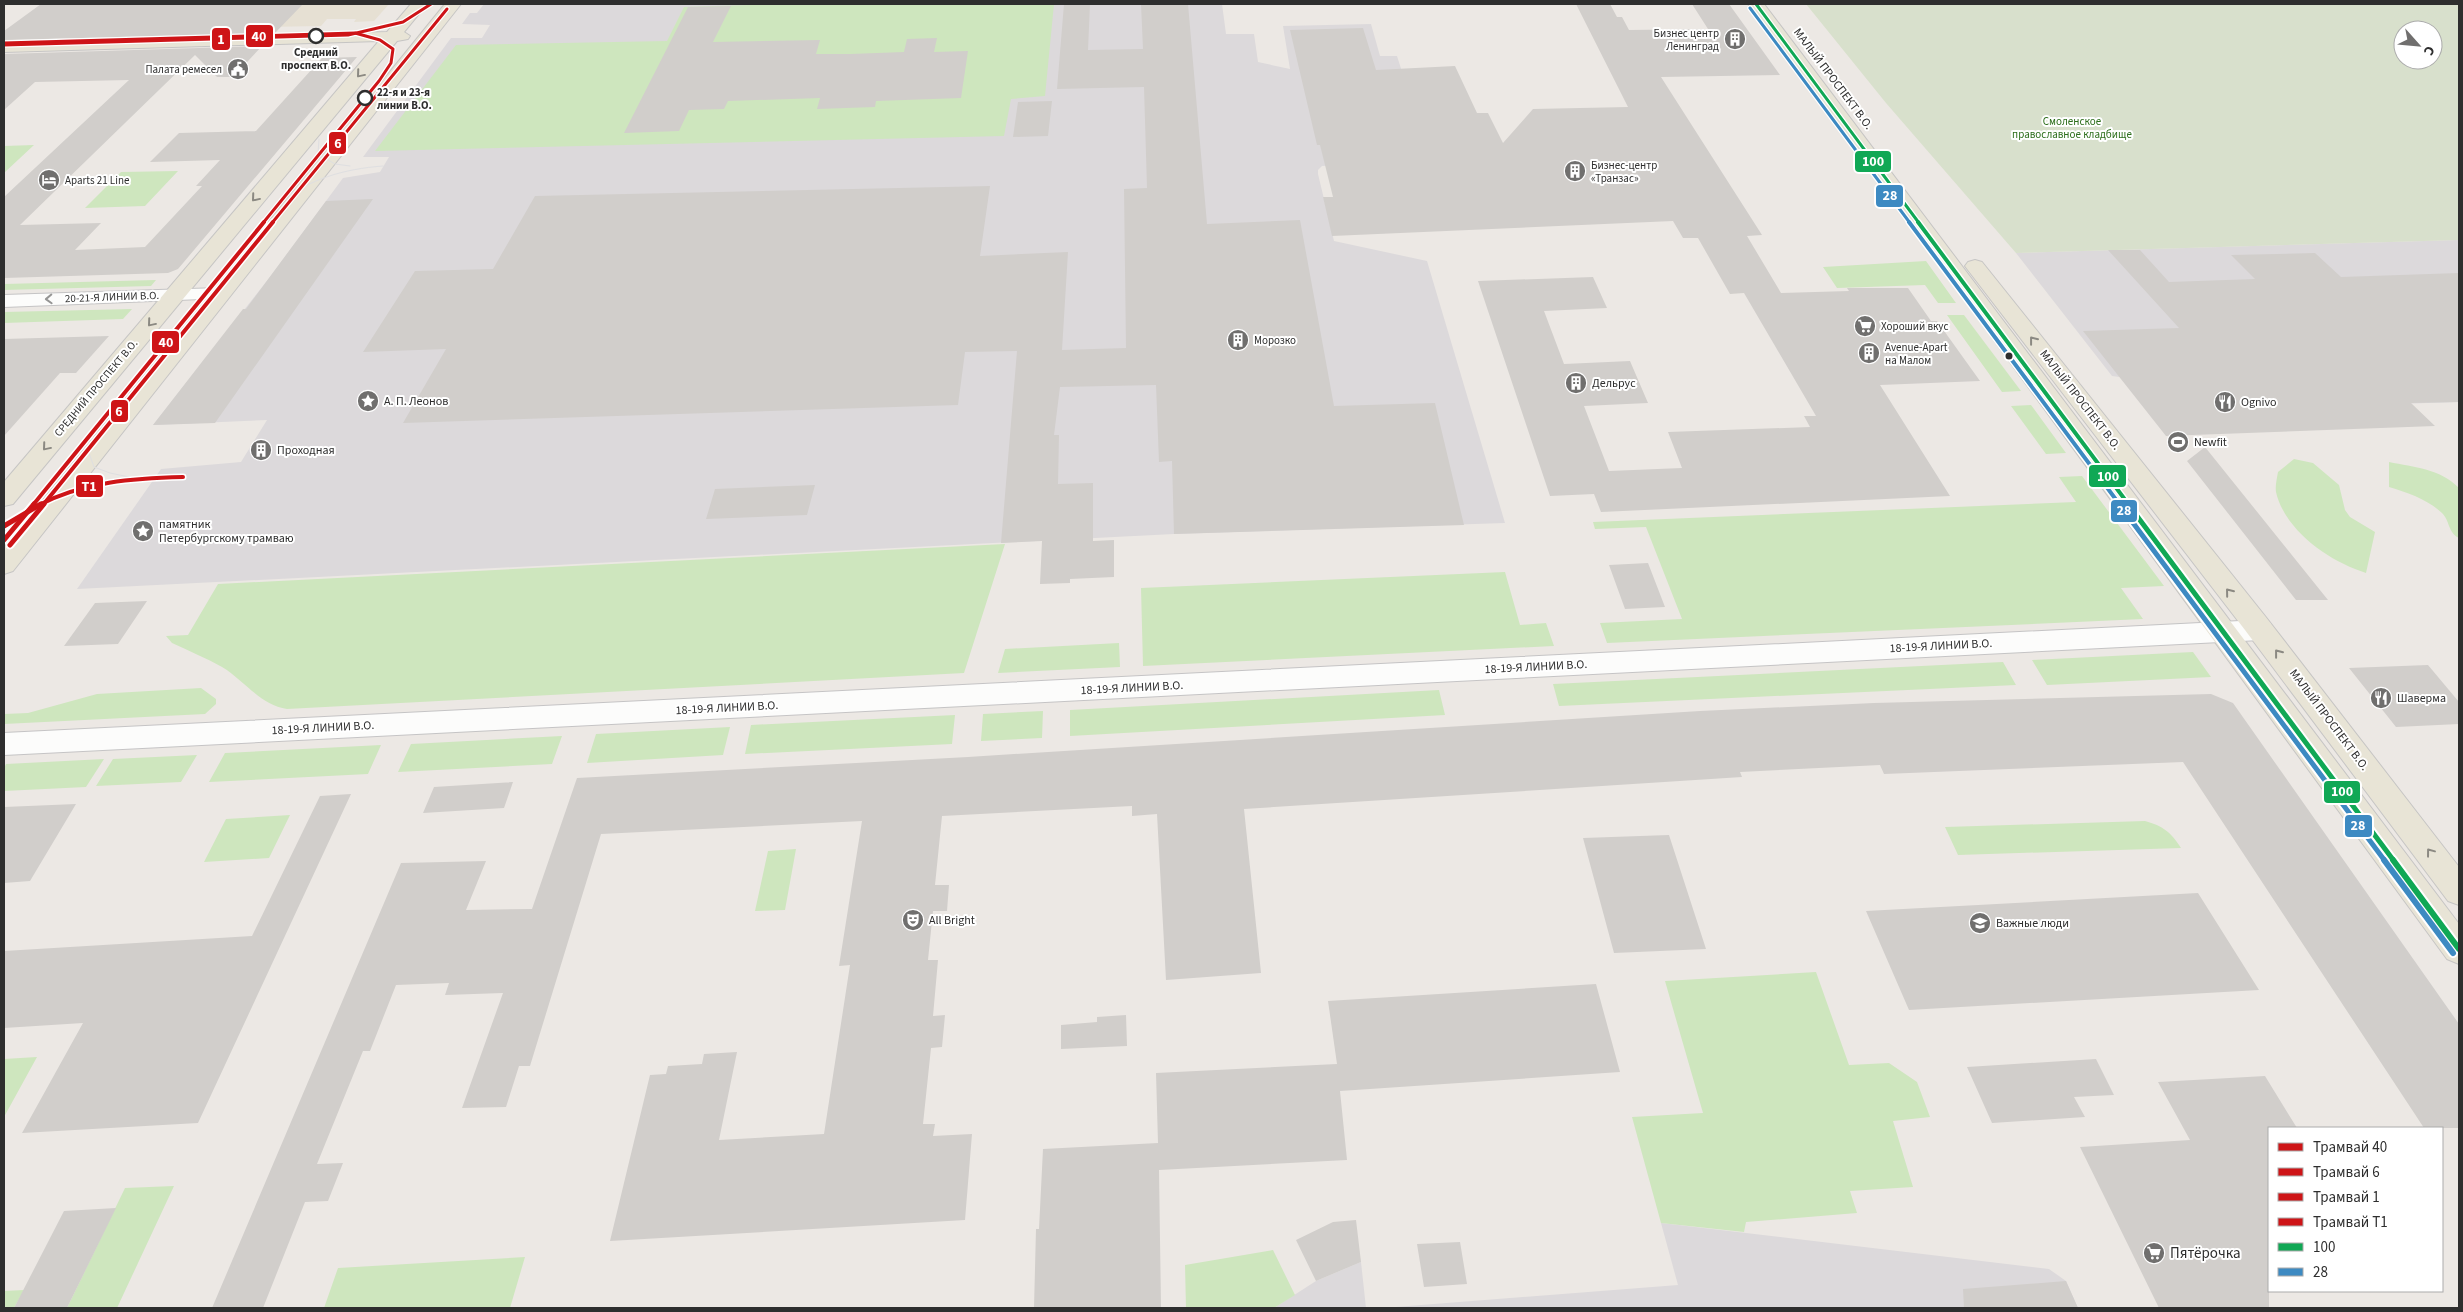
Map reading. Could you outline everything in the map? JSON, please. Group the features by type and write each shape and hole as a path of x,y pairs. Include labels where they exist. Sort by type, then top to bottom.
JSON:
{"main road":[{"name":"СРЕДНИЙ ПРОСПЕКТ В.О.","path":"4,498 419,4"},
{"path":"4,565 453,4"},
{"name":"МАЛЫЙ ПРОСПЕКТ В.О.","path":"1756,4 2459,948"},
{"name":"МАЛЫЙ ПРОСПЕКТ В.О.","path":"1776,4 1984,278 2260,630 2459,891"},
{"path":"4,47 427,36"}],"street":[{"name":"20-21-Я ЛИНИИ В.О.","path":"4,301 220,294"},
{"name":"18-19-Я ЛИНИИ В.О.","path":"4,744 2260,630"}],"shaded area":[{"path":"289,4 389,4 374,21 354,22 356,19 327,19 321,26 266,27"},
{"path":"484,4 1222,4 1226,34 1254,34 1258,62 1290,69 1283,26 1371,24 1380,56 1397,56 1430,160 1322,166 1318,170 1318,174 1334,241 1427,261 1505,523 1174,534 77,589 161,469 241,462 267,420 153,425 270,277 343,178 380,172 389,157 363,157 451,38 482,38 490,25 462,24 470,13 477,13"},
{"path":"2459,240 2459,402 2334,406 2112,376 2016,253"},
{"path":"1661,1223 2049,1269 2066,1281 2078,1308 1383,1308 1678,1285"},
{"path":"1361,1262 1366,1308 1274,1308 1316,1281"}],"green space":[{"path":"785,4 1054,4 1045,96 1011,99 1004,136 375,151 456,45 667,41 684,7"},
{"name":"Смоленское православное кладбище","path":"1806,4 2459,4 2459,240 2016,253 1886,103"},
{"path":"34,145 4,173 4,146"},
{"path":"178,171 145,206 85,208 121,172"},
{"path":"1926,261 1956,303 1938,303 1925,285 1837,288 1823,267"},
{"path":"156,280 151,286 4,290 4,284"},
{"path":"132,309 123,319 4,323 4,312"},
{"path":"1947,315 1964,315 2021,391 2002,392"},
{"path":"2031,405 2066,453 2046,454 2011,406"},
{"path":"2294,459 2313,463 2339,485 2345,510 2350,517 2375,532 2366,573 2352,568 2324,553 2299,532 2289,520 2281,506 2276,492 2276,485 2278,472"},
{"path":"2389,462 2417,467 2436,473 2459,488 2459,538 2451,530 2445,516 2436,508 2417,497 2389,487"},
{"path":"2082,476 2164,586 2121,588 2143,619 1607,643 1600,623 1682,619 1646,527 1595,529 1593,522 2076,502 2059,477"},
{"path":"1005,544 964,673 287,709 269,703 230,672 172,643 166,636 188,635 218,584"},
{"path":"1505,572 1520,625 1546,623 1554,646 1143,666 1141,588"},
{"path":"1119,643 1120,667 998,673 1005,649"},
{"path":"2193,652 2211,677 2047,685 2032,660"},
{"path":"2003,662 2016,685 1559,706 1553,684"},
{"path":"201,688 216,699 216,704 205,714 4,724 4,714 28,713 97,694"},
{"path":"1439,690 1445,715 1070,736 1070,710"},
{"path":"1043,711 1042,738 981,741 983,714"},
{"path":"955,715 952,744 745,754 751,725"},
{"path":"730,727 723,755 587,763 596,734"},
{"path":"562,736 552,764 398,772 411,744"},
{"path":"381,745 368,774 209,782 225,753"},
{"path":"197,755 181,782 96,786 113,759"},
{"path":"104,759 86,787 4,791 4,768 6,764"},
{"path":"290,815 269,858 204,862 226,819"},
{"path":"2145,821 2166,830 2181,848 1958,855 1945,827"},
{"path":"796,849 785,910 755,911 768,851"},
{"path":"1816,972 1849,1065 1889,1063 1917,1082 1930,1117 1893,1121 1913,1187 1850,1191 1857,1213 1746,1222 1744,1232 1661,1223 1632,1117 1703,1113 1665,981"},
{"path":"37,1057 4,1117 4,1059"},
{"path":"174,1186 117,1308 67,1308 125,1188"},
{"path":"1273,1250 1295,1295 1274,1308 1186,1308 1185,1265"},
{"path":"525,1257 510,1308 324,1308 338,1268"},
{"path":"24,1290 14,1308 4,1308 4,1291"}],"building":[{"path":"41,4 303,4 275,33 4,40 4,31"},
{"path":"1064,4 1090,4 1088,50 1143,49 1141,4 1188,4 1207,224 1300,220 1334,406 1435,403 1464,525 1174,534 1172,461 1159,462 1156,385 1060,387 1054,435 1059,435 1058,484 1093,483 1093,541 1114,540 1114,577 1070,579 1070,583 1040,584 1042,541 1001,543 1017,351 965,352 958,405 403,423 446,349 363,352 415,271 493,269 535,196 990,186 980,256 1068,252 1062,350 1126,348 1124,189 1147,188 1144,87 1057,89"},
{"path":"1576,4 1610,4 1617,17 1622,17 1629,30 1708,29 1692,4 1729,4 1780,75 1661,77 1762,235 1747,236 1781,293 1849,291 1847,288 1908,288 1931,321 1937,321 1980,381 1880,385 1950,496 1601,512 1594,494 1550,496 1478,281 1593,277 1607,308 1544,311 1564,364 1630,361 1648,403 1584,406 1609,471 1682,468 1668,432 1810,427 1804,416 1816,416 1744,293 1730,294 1698,238 1683,238 1673,221 1332,236 1323,197 1333,197 1320,145 1317,145 1290,30 1363,28 1376,70 1455,66 1477,113 1488,113 1503,143 1533,109 1628,107"},
{"path":"731,6 713,42 820,40 816,54 850,54 904,52 907,39 937,38 934,52 968,51 961,98 876,101 875,107 817,109 820,98 728,101 724,109 689,110 679,131 624,133 688,7"},
{"path":"262,46 233,77 217,77 195,55 20,225 101,223 75,250 145,247 202,186 196,186 220,160 150,162 179,133 256,131 322,58 357,57 178,269 168,273 4,278 4,197 129,80 35,82 4,110 4,54"},
{"path":"1052,101 1048,136 1013,137 1018,102"},
{"path":"373,199 215,423 153,425 243,309 246,309 326,201"},
{"path":"2108,250 2140,250 2169,282 2255,279 2231,255 2315,253 2341,277 2459,273 2459,402 2411,403 2435,426 2166,436 2083,331 2179,328"},
{"path":"109,336 76,373 60,373 4,436 4,339"},
{"path":"2205,447 2328,600 2296,600 2187,461"},
{"path":"815,485 807,515 706,519 715,489"},
{"path":"1648,563 1665,607 1625,609 1609,565"},
{"path":"147,601 118,644 64,646 95,603"},
{"path":"2428,665 2459,702 2459,724 2396,727 2349,668"},
{"path":"2211,694 2233,703 2459,1024 2459,1128 2423,1127 2183,762 1884,774 1880,765 1740,772 1742,777 1244,809 1261,973 1166,980 1157,814 1132,816 1132,806 942,816 935,885 949,885 947,911 933,911 928,960 938,960 933,1016 945,1015 942,1047 931,1048 923,1124 935,1124 933,1136 972,1134 965,1220 610,1241 650,1075 666,1074 668,1066 702,1064 704,1054 737,1052 719,1140 824,1134 850,965 839,966 862,821 601,834 530,1066 519,1066 506,1107 462,1108 503,993 445,995 449,983 396,985 370,1051 363,1051 317,1164 343,1163 328,1201 305,1202 263,1308 212,1308 401,863 486,861 466,910 532,909 577,778 968,757 1700,711 1874,703"},
{"path":"513,782 504,808 423,813 434,787"},
{"path":"351,794 198,1123 22,1133 83,1023 4,1028 4,951 252,936 320,796"},
{"path":"76,804 30,881 4,883 4,807"},
{"path":"1669,835 1706,949 1614,953 1583,838"},
{"path":"2198,893 2259,990 1909,1010 1866,911"},
{"path":"1596,984 1620,1072 1340,1091 1347,1160 1159,1170 1161,1308 1034,1308 1036,1229 1039,1229 1043,1149 1158,1143 1156,1073 1337,1064 1328,1001"},
{"path":"1126,1015 1127,1046 1061,1049 1061,1025 1097,1022 1097,1017"},
{"path":"2096,1059 2114,1095 2074,1097 2085,1117 1992,1123 1967,1067"},
{"path":"2265,1076 2296,1127 2268,1127 2269,1307 2159,1308 2080,1147 2190,1140 2158,1082"},
{"path":"116,1208 67,1308 14,1308 64,1211"},
{"path":"1356,1220 1361,1262 1316,1281 1296,1240 1333,1222"},
{"path":"1460,1242 1467,1284 1424,1287 1417,1244"},
{"path":"2066,1281 2078,1308 1964,1308 1963,1289"}],"tram line":[{"name":"1","path":"4,45 348,35 381,29 403,22 423,11 431,4"},
{"name":"6","path":"10,545 447,9"},
{"name":"40","path":"4,43 355,33 380,40 393,49 391,63 379,81 4,540"},
{"path":"319,139 318,154 335,164 350,166"},
{"path":"278,203 302,188 328,177 368,167 383,166"},
{"path":"94,428 89,453 94,467 110,473 134,478"},
{"name":"Т1","path":"4,526 46,501 89,486 134,479 183,477"}],"transit line":[{"name":"100","path":"1756,4 2459,949"},
{"name":"28","path":"1750,8 2453,953"}],"place":[{"name":"Средний проспект В.О.","path":"316,36"},
{"name":"Бизнес центр Ленинград","path":"1735,39"},
{"name":"Палата ремесел","path":"238,69"},
{"name":"22-я и 23-я линии В.О.","path":"365,98"},
{"name":"Бизнес-центр «Транзас»","path":"1575,171"},
{"name":"Aparts 21 Line","path":"49,180"},
{"name":"Хороший вкус","path":"1865,326"},
{"name":"Морозко","path":"1238,340"},
{"name":"Аvenue-Apart на Малом","path":"1869,353"},
{"name":"Дельрус","path":"1576,383"},
{"name":"А. П. Леонов","path":"368,401"},
{"name":"Ognivo","path":"2225,402"},
{"name":"Newfit","path":"2178,442"},
{"name":"Проходная","path":"261,450"},
{"name":"памятник Петербургскому трамваю","path":"143,531"},
{"name":"Шаверма","path":"2381,698"},
{"name":"All Bright","path":"913,920"},
{"name":"Важные люди","path":"1980,923"},
{"name":"Пятёрочка","path":"2154,1253"}]}
